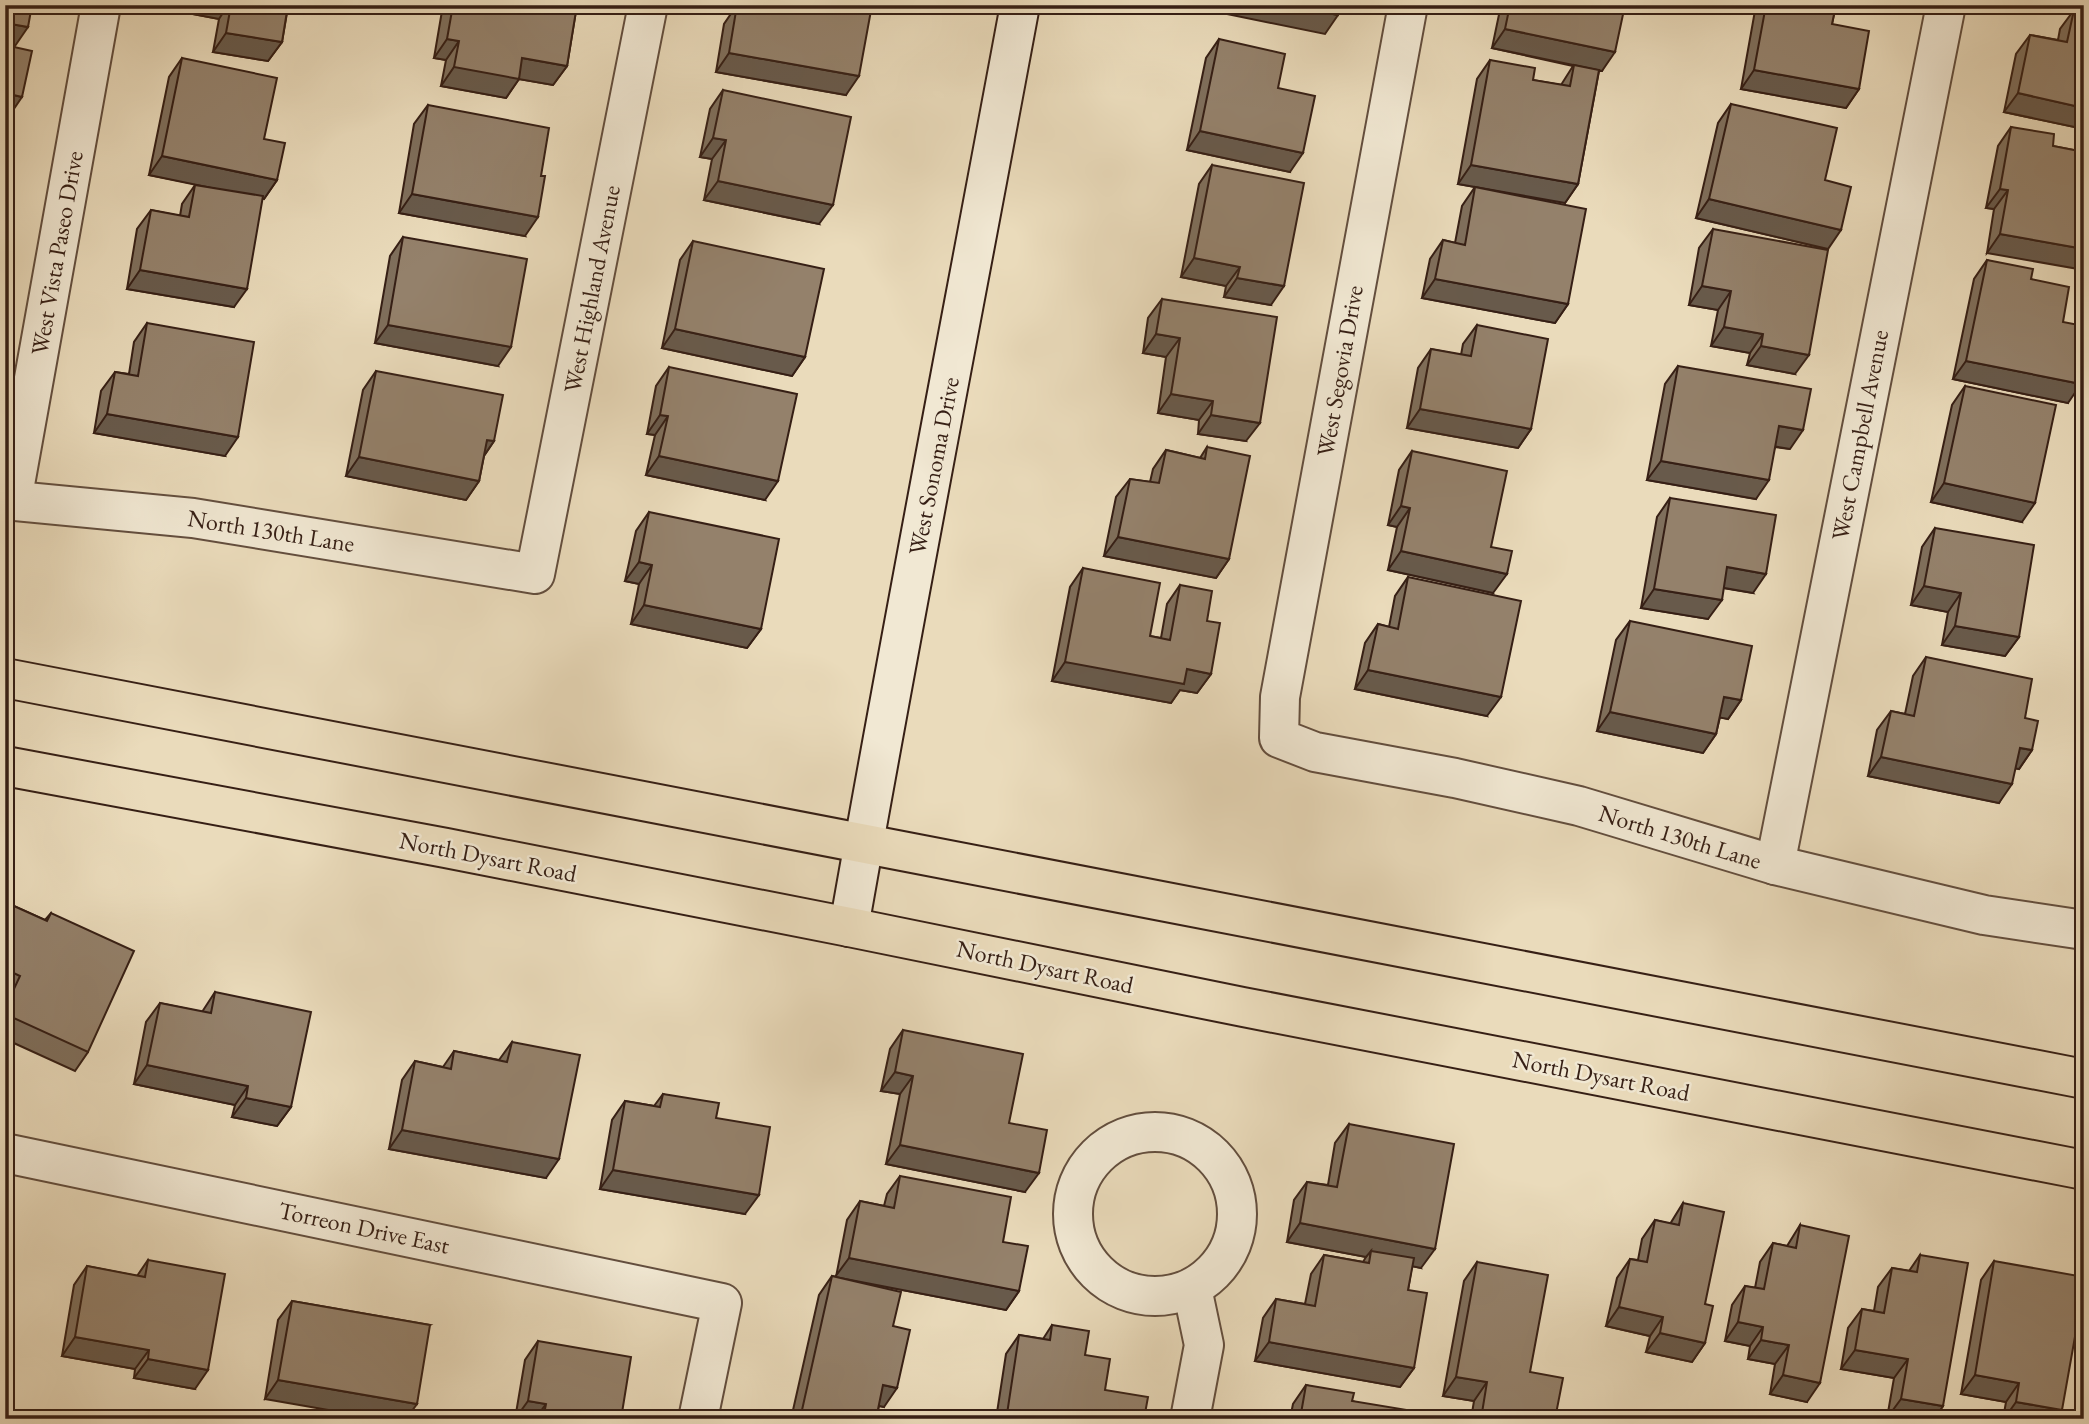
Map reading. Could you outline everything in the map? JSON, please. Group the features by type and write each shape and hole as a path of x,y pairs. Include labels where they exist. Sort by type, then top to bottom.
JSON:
{"main road":[{"path":"5,678 2084,1079"},
{"name":"North Dysart Road","path":"5,766 849,927 1243,1007 2084,1170"}],"street":[{"name":"West Vista Paseo Drive","path":"9,501 101,5"},
{"name":"West Highland Avenue","path":"536,574 648,5"},
{"name":"West Sonoma Drive","path":"849,927 1020,5"},
{"name":"West Segovia Drive","path":"1279,738 1280,698 1408,5"},
{"name":"West Campbell Avenue","path":"1775,865 1946,5"},
{"name":"North 130th Lane","path":"9,501 193,518 536,574"},
{"name":"North 130th Lane","path":"1279,738 1315,752 1455,778 1579,806 1775,865 1984,915 2084,930"},
{"path":"1162,1131 1187,1138 1210,1152 1227,1173 1236,1198 1237,1224 1229,1250 1213,1272 1192,1288 1166,1296 1138,1295 1112,1285 1091,1266 1077,1242 1073,1215 1076,1188 1090,1163 1110,1144 1135,1133 1162,1131"},
{"name":"Torreon Drive East","path":"5,1153 722,1303 698,1419"},
{"path":"1190,1419 1204,1345 1192,1288"}],"building":[{"path":"5,5 32,5 28,27 5,23"},
{"path":"231,5 288,5 282,42 226,33"},
{"path":"453,5 577,5 567,66 522,58 519,79 454,67 459,41 447,39"},
{"path":"737,5 872,5 859,76 729,53"},
{"path":"1289,5 1340,5 1338,15"},
{"path":"1510,5 1625,5 1615,52 1505,29"},
{"path":"1766,5 1836,5 1832,24 1869,31 1859,89 1754,70"},
{"path":"2074,10 2084,12 2084,108 2018,93 2030,35 2067,42"},
{"path":"1219,39 1285,54 1278,88 1315,96 1303,153 1200,131"},
{"path":"5,45 32,51 22,97 5,93"},
{"path":"182,58 277,78 264,139 285,143 277,180 162,156"},
{"path":"1490,60 1535,68 1533,80 1570,86 1574,65 1599,70 1578,184 1471,165"},
{"path":"723,90 851,117 833,205 718,181 726,140 713,138"},
{"path":"1731,104 1837,128 1825,180 1851,187 1841,230 1709,199"},
{"path":"428,105 549,128 538,217 412,194"},
{"path":"2011,127 2054,134 2053,146 2084,152 2084,249 2000,234 2008,190 2000,189"},
{"path":"1212,165 1304,183 1284,286 1237,278 1240,267 1194,258"},
{"path":"195,185 263,196 247,289 140,270 151,210 189,217"},
{"path":"1475,187 1586,209 1568,304 1435,279 1443,240 1465,245"},
{"path":"1713,229 1828,250 1809,355 1761,346 1763,334 1724,327 1731,291 1702,286"},
{"path":"403,237 527,259 511,347 388,325"},
{"path":"693,241 824,269 805,357 675,329"},
{"path":"1987,260 2033,269 2031,279 2069,287 2063,322 2084,326 2084,369 2081,384 1966,361"},
{"path":"1162,299 1277,317 1260,423 1211,415 1213,401 1171,394 1180,338 1156,334"},
{"path":"147,323 254,342 238,437 107,414 115,372 138,376"},
{"path":"1477,325 1548,339 1531,429 1420,409 1431,349 1471,356"},
{"path":"1678,366 1811,389 1803,430 1779,426 1769,480 1661,461"},
{"path":"669,367 797,394 778,481 659,456 668,416 660,415"},
{"path":"376,371 503,395 494,441 487,440 479,481 359,457"},
{"path":"1965,386 2056,405 2035,503 1944,483"},
{"path":"1207,447 1250,456 1229,559 1118,537 1130,479 1159,483 1166,450 1205,459"},
{"path":"1412,451 1507,471 1491,547 1512,551 1507,574 1401,551 1410,508 1401,506"},
{"path":"1670,498 1776,515 1766,574 1727,567 1722,600 1654,589"},
{"path":"649,512 779,539 761,629 644,605 652,565 639,562"},
{"path":"1935,528 2034,545 2019,637 1955,626 1961,593 1924,586"},
{"path":"1083,568 1160,583 1150,636 1170,640 1180,585 1212,591 1207,621 1220,623 1211,674 1187,669 1184,684 1065,662"},
{"path":"1408,577 1521,601 1501,697 1368,670 1378,624 1398,629"},
{"path":"1630,621 1752,646 1741,700 1724,697 1716,734 1610,712"},
{"path":"1926,657 2032,679 2025,718 2038,721 2032,750 2020,748 2012,784 1881,757 1891,711 1914,716"},
{"path":"5,902 47,921 51,913 134,951 88,1052 5,1014 5,1008 20,976 5,969"},
{"path":"215,992 311,1012 291,1107 246,1098 248,1086 147,1065 160,1003 211,1013"},
{"path":"903,1030 1023,1054 1009,1123 1047,1130 1039,1173 900,1145 913,1076 895,1072"},
{"path":"512,1042 580,1055 559,1159 402,1130 415,1061 451,1069 454,1051 507,1062"},
{"path":"663,1094 719,1103 716,1118 770,1127 759,1195 613,1170 625,1101 660,1107"},
{"path":"1349,1124 1454,1144 1435,1249 1300,1223 1307,1182 1337,1187"},
{"path":"900,1176 1011,1197 1003,1242 1028,1246 1019,1291 849,1258 860,1201 894,1208"},
{"path":"1683,1203 1724,1212 1705,1304 1713,1306 1705,1343 1660,1333 1663,1317 1619,1307 1630,1259 1647,1262 1655,1220 1679,1225"},
{"path":"1800,1225 1849,1236 1820,1383 1783,1375 1789,1345 1761,1340 1763,1327 1738,1322 1745,1286 1764,1289 1773,1243 1796,1248"},
{"path":"1371,1251 1414,1258 1408,1290 1427,1293 1414,1368 1269,1342 1276,1299 1315,1306 1324,1255 1369,1263"},
{"path":"1920,1255 1968,1263 1943,1406 1901,1399 1908,1359 1855,1350 1862,1309 1884,1313 1892,1268 1917,1272"},
{"path":"148,1260 225,1274 208,1370 148,1359 149,1350 75,1337 87,1266 145,1277"},
{"path":"1994,1261 2084,1277 2062,1410 2016,1402 2019,1383 1975,1375"},
{"path":"1477,1262 1548,1275 1530,1372 1563,1378 1555,1419 1481,1419 1487,1382 1456,1377"},
{"path":"832,1276 901,1292 893,1326 910,1330 897,1388 883,1385 876,1419 800,1419"},
{"path":"292,1301 430,1325 417,1404 278,1380"},
{"path":"1052,1325 1089,1331 1085,1355 1110,1359 1105,1390 1148,1397 1144,1419 1038,1419 1007,1414 1019,1335 1050,1340"},
{"path":"538,1341 631,1357 621,1419 543,1419 546,1404 528,1401"},
{"path":"1306,1385 1354,1393 1352,1401 1413,1411 1412,1419 1300,1419"}]}
